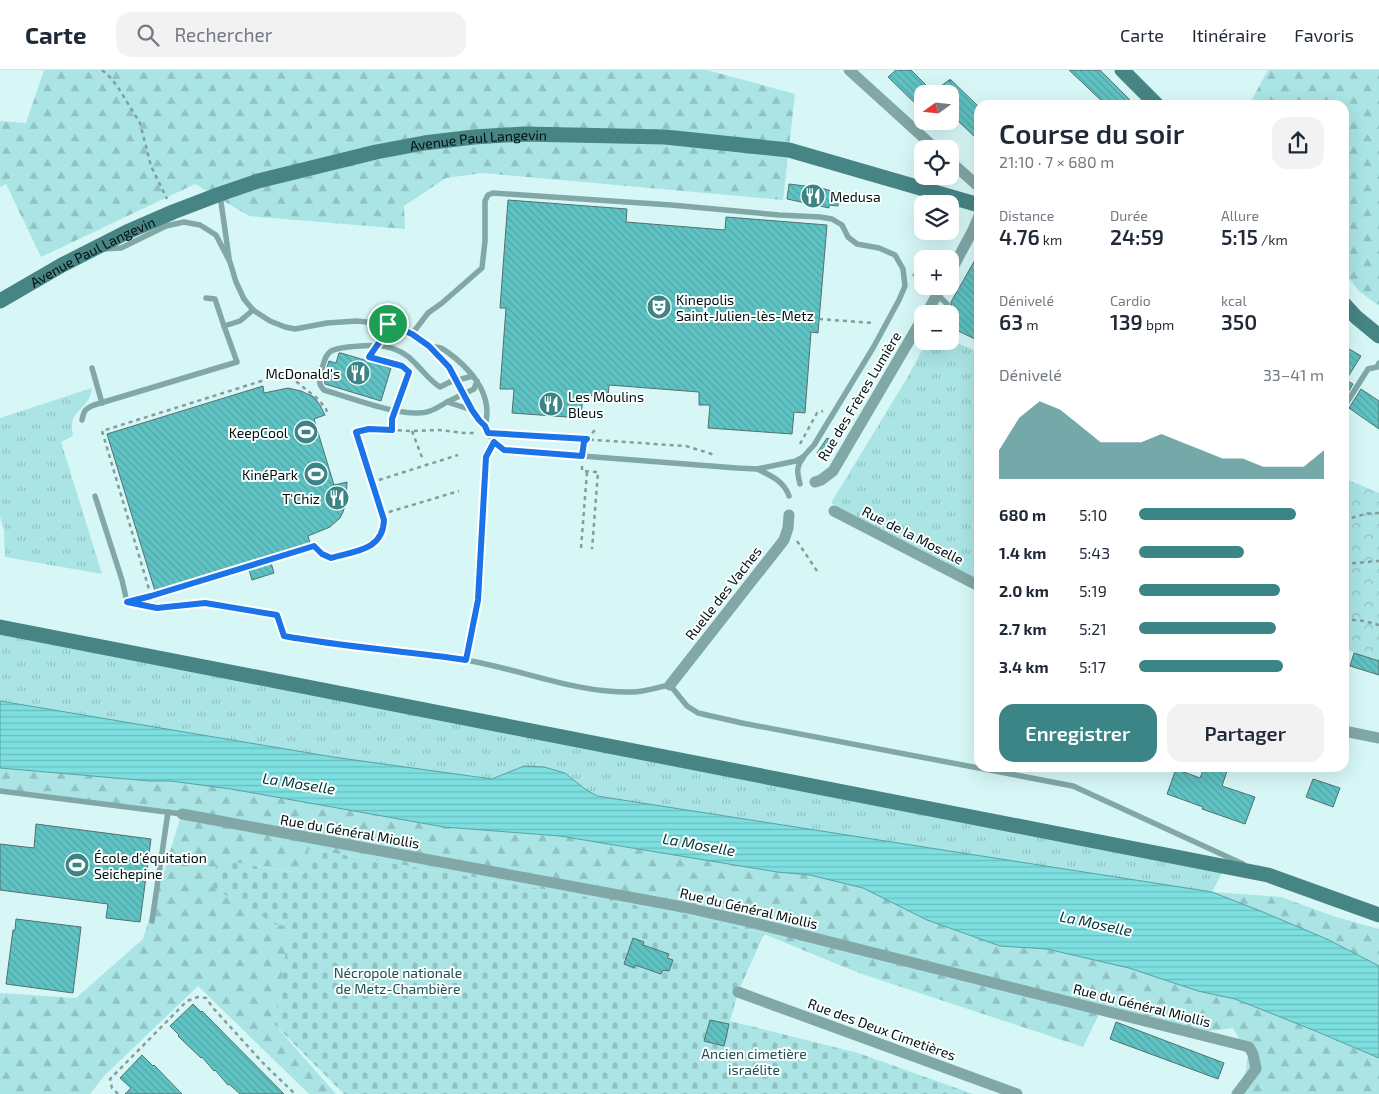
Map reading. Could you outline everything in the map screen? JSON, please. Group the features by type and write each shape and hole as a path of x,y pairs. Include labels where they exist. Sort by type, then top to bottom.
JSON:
{"main road":[{"path":"1122,70 1152,100"},
{"name":"Avenue Paul Langevin","path":"0,301 62,265 127,232 220,194 258,181 395,148 474,136 524,134 666,137 789,150 974,204"},
{"path":"1349,309 1379,336"},
{"path":"0,627 1268,875 1379,915"}],"street":[{"path":"849,70 926,140"},
{"path":"959,169 974,183"},
{"path":"959,256 974,228"},
{"name":"Rue des Frères Lumière","path":"815,482 821,480 832,471 914,333"},
{"name":"Rue de la Moselle","path":"834,511 974,583"},
{"name":"Ruelle des Vaches","path":"670,685 784,540 788,528 789,515"},
{"path":"1349,732 1379,738"},
{"name":"Rue du Général Miollis","path":"182,814 683,907 750,922 1249,1047 1256,1069 1237,1094"},
{"name":"Rue des Deux Cimetières","path":"738,992 1017,1094"}],"lane":[{"path":"412,334 428,313 482,268 485,241 485,200 488,195 493,193 671,205 832,219 842,225 848,237 856,244 879,248 895,255 903,269 905,286 900,300 814,445 798,464 797,473 800,484"},
{"path":"220,194 230,262 236,282 253,310 270,321 285,327 295,328 356,321 388,324 412,334 429,346 449,367 472,410 485,426 494,442 504,450 757,469 796,461 803,457"},
{"path":"89,251 121,248 166,226 184,222 200,225 216,235 230,262"},
{"path":"943,295 948,305"},
{"path":"82,420 86,409 102,403 237,362 215,299 206,298"},
{"path":"224,326 240,321 253,310"},
{"path":"473,376 456,380 440,387 432,382 401,351 377,345 365,345 329,352 325,356 318,380 324,390 409,414 430,411 474,389 478,381"},
{"path":"429,346 442,348 478,381 486,400 488,418 485,426"},
{"path":"1349,399 1368,369 1377,367 1379,363"},
{"path":"92,368 102,403"},
{"path":"448,402 472,410"},
{"path":"466,660 478,600 486,457 494,442"},
{"path":"757,469 779,480 786,489 788,496"},
{"path":"95,496 122,580 127,602 157,608 205,603 277,615 284,636 320,643 466,660 545,680 602,691 635,692 670,685 687,706 698,713 974,767"},
{"path":"1000,772 1073,786 1268,875"},
{"path":"0,791 182,814"},
{"path":"152,921 168,812"}],"path":[{"path":"102,70 119,89 140,123 151,166 173,212"},
{"path":"819,319 873,323"},
{"path":"377,345 369,357 402,366 409,372 392,419 392,430"},
{"path":"151,596 102,431 271,378 284,376 292,378 319,400 328,415"},
{"path":"798,447 817,414"},
{"path":"127,602 314,546 322,554 331,558 367,548 378,541 384,530 384,520 356,432 369,429 439,430 587,439 686,446 722,455"},
{"path":"592,549 598,472 582,471 582,456 584,442 595,430"},
{"path":"412,431 423,460"},
{"path":"379,480 458,455"},
{"path":"581,548 587,472"},
{"path":"389,512 459,491"},
{"path":"1349,518 1364,514 1379,513"},
{"path":"788,528 816,570"},
{"path":"1349,564 1379,561"},
{"path":"1349,620 1379,625"},
{"path":"118,1094 112,1088 110,1079 187,1001 198,997 206,998 214,1010 263,1063 295,1094"}],"green space":[{"path":"44,70 707,70 795,94 783,200 482,173 446,178 404,206 405,229 249,216 195,184 41,257 6,184 0,187 0,121 26,123"},
{"path":"1268,70 1379,70 1379,306 1359,291 1349,278 1349,100 1252,100"},
{"path":"959,344 974,350 974,582 831,503 922,350 959,350"},
{"path":"92,388 89,398 73,418 73,436 61,442 102,574 5,557 4,529 0,517 0,418"},
{"path":"1349,480 1379,493 1379,661 1349,651"},
{"path":"0,629 1225,867 1212,892 597,796 565,773 524,766 492,779 333,757 0,701"},
{"path":"0,768 149,781 171,781 231,789 444,827 560,836 777,872 810,875 863,888 927,920 1000,946 1047,949 1129,968 1198,991 1235,999 1379,1058 1379,1094 1233,1094 1245,1077 1248,1054 1233,1028 1192,1033 1101,1010 1083,1047 859,973 764,934 681,913 309,849 305,874 220,860 291,926 274,1024 336,1094 309,1094 198,986 105,1075 90,1094 0,1094 0,993 76,998 143,939 181,816 0,789"},
{"name":"Nécropole nationale de Metz-Chambière","path":"309,849 681,913 764,934 738,992 730,1021 858,1053 973,1094 344,1094 274,1024 290,926 277,925 207,884 220,860 304,874"},
{"path":"1212,892 1281,897 1336,917 1379,929 1379,966 1295,926"}],"water":[{"name":"La Moselle","path":"0,701 333,757 492,779 524,766 544,767 565,773 597,796 1212,892 1329,940 1379,966 1379,1058 1235,999 1198,991 1129,968 1047,949 1000,946 927,920 863,888 810,875 777,872 560,836 444,827 231,789 171,781 150,781 0,768"}],"building":[{"path":"896,70 911,70 926,85 914,85 914,102 888,77"},
{"path":"1069,70 1100,70 1130,100 1101,100"},
{"path":"950,79 956,85 942,85 949,80 950,82"},
{"path":"959,88 974,102 974,136 959,122"},
{"name":"Medusa","path":"789,184 821,188 839,193 838,206 829,205 829,208 787,199"},
{"path":"508,200 627,209 626,222 725,230 726,217 827,225 818,333 811,332 805,413 794,412 792,434 708,428 710,405 699,405 699,392 609,385 608,397 583,395 581,418 512,413 514,389 500,389 506,308 500,308"},
{"path":"974,262 974,339 959,331 959,305 952,305 951,302 955,295 959,295 959,288"},
{"path":"1349,349 1361,356 1349,375"},
{"name":"McDonald's","path":"339,353 391,368 381,401 325,384 324,377 329,361 336,363"},
{"path":"1349,382 1353,384 1349,391"},
{"path":"263,386 264,393 288,388 301,391 314,397 320,405 325,415 314,419 334,485 347,482 346,502 340,518 330,527 308,536 310,543 269,556 274,573 252,580 247,563 155,591 107,434"},
{"path":"1361,389 1379,401 1379,429 1349,408"},
{"path":"827,438 838,443 827,460 817,453"},
{"path":"1354,653 1379,661 1379,675 1350,666"},
{"path":"1175,772 1184,772 1200,778 1202,772 1227,772 1222,786 1255,797 1245,824 1167,794"},
{"path":"1313,779 1340,788 1333,807 1306,797"},
{"path":"36,824 151,839 140,922 106,918 108,904 0,890 0,844 34,848"},
{"path":"16,919 81,927 73,993 6,984"},
{"path":"633,938 644,942 643,945 669,954 667,958 673,960 669,971 663,970 661,974 635,965 634,968 624,964"},
{"path":"193,1004 284,1094 240,1094 228,1085 202,1057 178,1036 170,1026"},
{"path":"710,1020 729,1024 724,1046 704,1041"},
{"path":"1116,1022 1224,1063 1218,1079 1110,1039"},
{"path":"142,1055 182,1094 125,1094 131,1088 120,1078"}],"place":[{"name":"Medusa","path":"813,196"},
{"name":"Kinepolis Saint-Julien-lès-Metz","path":"659,307"},
{"name":"McDonald's","path":"358,373"},
{"name":"Les Moulins Bleus","path":"551,404"},
{"name":"KeepCool","path":"306,432"},
{"name":"KinéPark","path":"316,474"},
{"name":"T'Chiz","path":"337,498"},
{"name":"École d'équitation Seichepine","path":"77,865"}],"route":[{"path":"388,324 412,334 429,346 449,367 472,410 485,426 488,433 587,439 584,442 582,456 504,450 494,442 486,457 478,600 466,660 320,643 284,636 277,615 205,603 157,608 127,602 314,546 322,554 331,558 367,548 378,541 384,530 384,520 356,432 369,429 392,430 392,419 409,372 402,366 369,357 385,334 388,324"}],"park label":[{"name":"Ancien cimetière israélite","path":"754,1062"}]}
